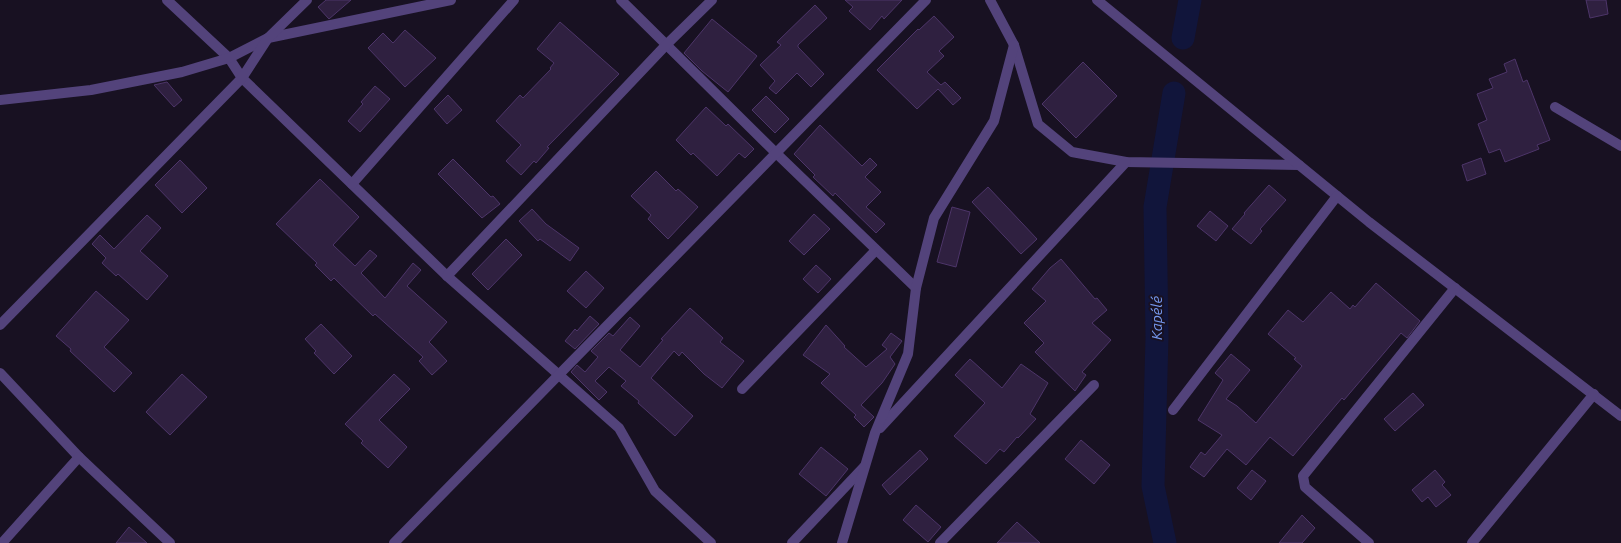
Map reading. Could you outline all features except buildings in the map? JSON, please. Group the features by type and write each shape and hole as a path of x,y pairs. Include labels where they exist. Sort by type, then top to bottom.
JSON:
{"street":[{"path":"167,0 229,58 242,78 447,276 619,428 655,491 711,543"},
{"path":"0,325 242,78 268,38 307,0"},
{"path":"0,100 91,90 182,72 229,58 268,38 451,0"},
{"path":"352,184 514,0"},
{"path":"621,0 776,154 916,288"},
{"path":"447,276 666,45 712,0"},
{"path":"394,543 926,0"},
{"path":"990,0 1014,45 1038,124 1072,152 1126,162 1299,165"},
{"path":"1098,0 1337,196 1621,416"},
{"path":"842,543 875,433 908,354 916,288 934,218 994,121 1014,45"},
{"path":"1555,107 1621,146"},
{"path":"875,433 1126,162"},
{"path":"1173,410 1337,196"},
{"path":"742,389 876,250"},
{"path":"1369,543 1304,487 1303,476 1455,288"},
{"path":"0,373 80,457 170,543"},
{"path":"940,543 1094,385"},
{"path":"1472,543 1594,394"},
{"path":"2,543 80,457"},
{"path":"792,543 865,466"}],"waterway":[{"name":"Kapélé","path":"1183,38 1190,0"},
{"name":"Kapélé","path":"1165,543 1153,486 1157,337 1155,207 1174,93"}]}
